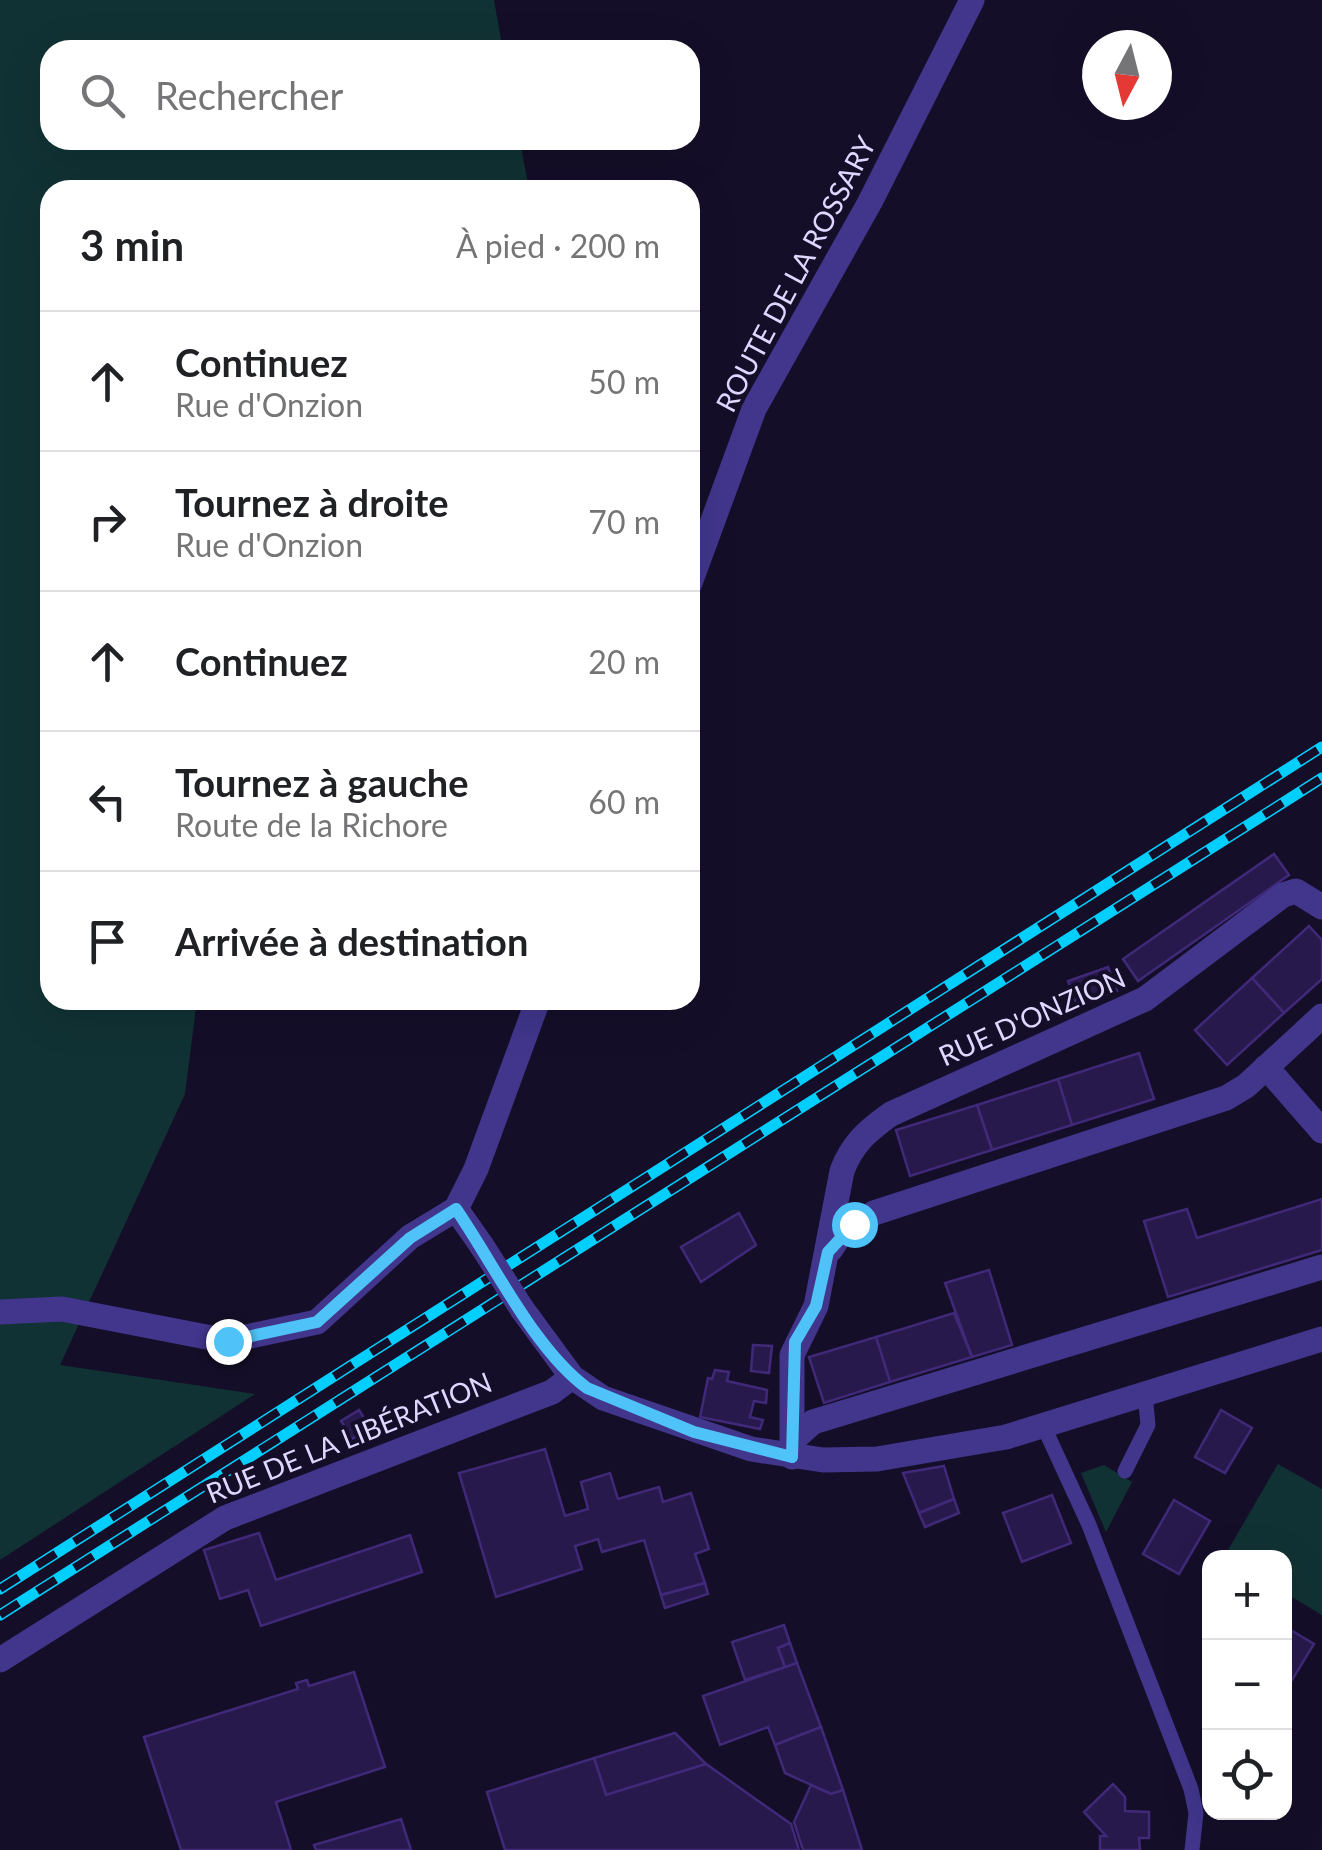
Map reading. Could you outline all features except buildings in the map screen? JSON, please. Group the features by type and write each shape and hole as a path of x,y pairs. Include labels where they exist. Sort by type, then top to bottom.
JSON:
{"street":[{"name":"ROUTE DE LA ROSSARY","path":"700,556 754,409 870,202 972,0"},
{"name":"RUE D'ONZION","path":"793,1448 795,1342 816,1306 842,1171 850,1150 891,1114 1149,996 1283,895 1296,891 1322,907"},
{"path":"0,1312 62,1309 228,1341 317,1322 410,1238 456,1209 476,1169 534,1010"},
{"path":"828,1252 840,1235 874,1213 1202,1109 1246,1086 1322,1016"},
{"path":"1266,1067 1322,1131"},
{"path":"456,1209 572,1378 604,1398 640,1413 793,1448 877,1459 990,1440 1322,1339"},
{"path":"793,1448 814,1422 1322,1267"},
{"name":"RUE DE LA LIBÉRATION","path":"0,1660 226,1518 552,1392 572,1378"}],"lane":[{"path":"1125,1471 1148,1425 1144,1394"},
{"path":"1044,1425 1089,1526 1191,1788 1196,1813 1192,1850"}],"green space":[{"path":"0,0 494,0 501,40 40,40 40,150 522,150 527,180 40,180 40,1010 196,1010 185,1094 60,1365 255,1394 0,1560"},
{"path":"1278,1464 1322,1489 1322,1615 1292,1597 1292,1550 1228,1550"},
{"path":"1104,1465 1132,1482 1106,1532 1081,1473"}],"railway":[{"path":"0,1589 1322,747"},
{"path":"0,1615 1322,778"}],"route":[{"path":"228,1341 317,1322 410,1238 456,1209 572,1378 604,1398 640,1413 752,1449 792,1457 795,1342 816,1306 828,1252 854,1224"}]}
